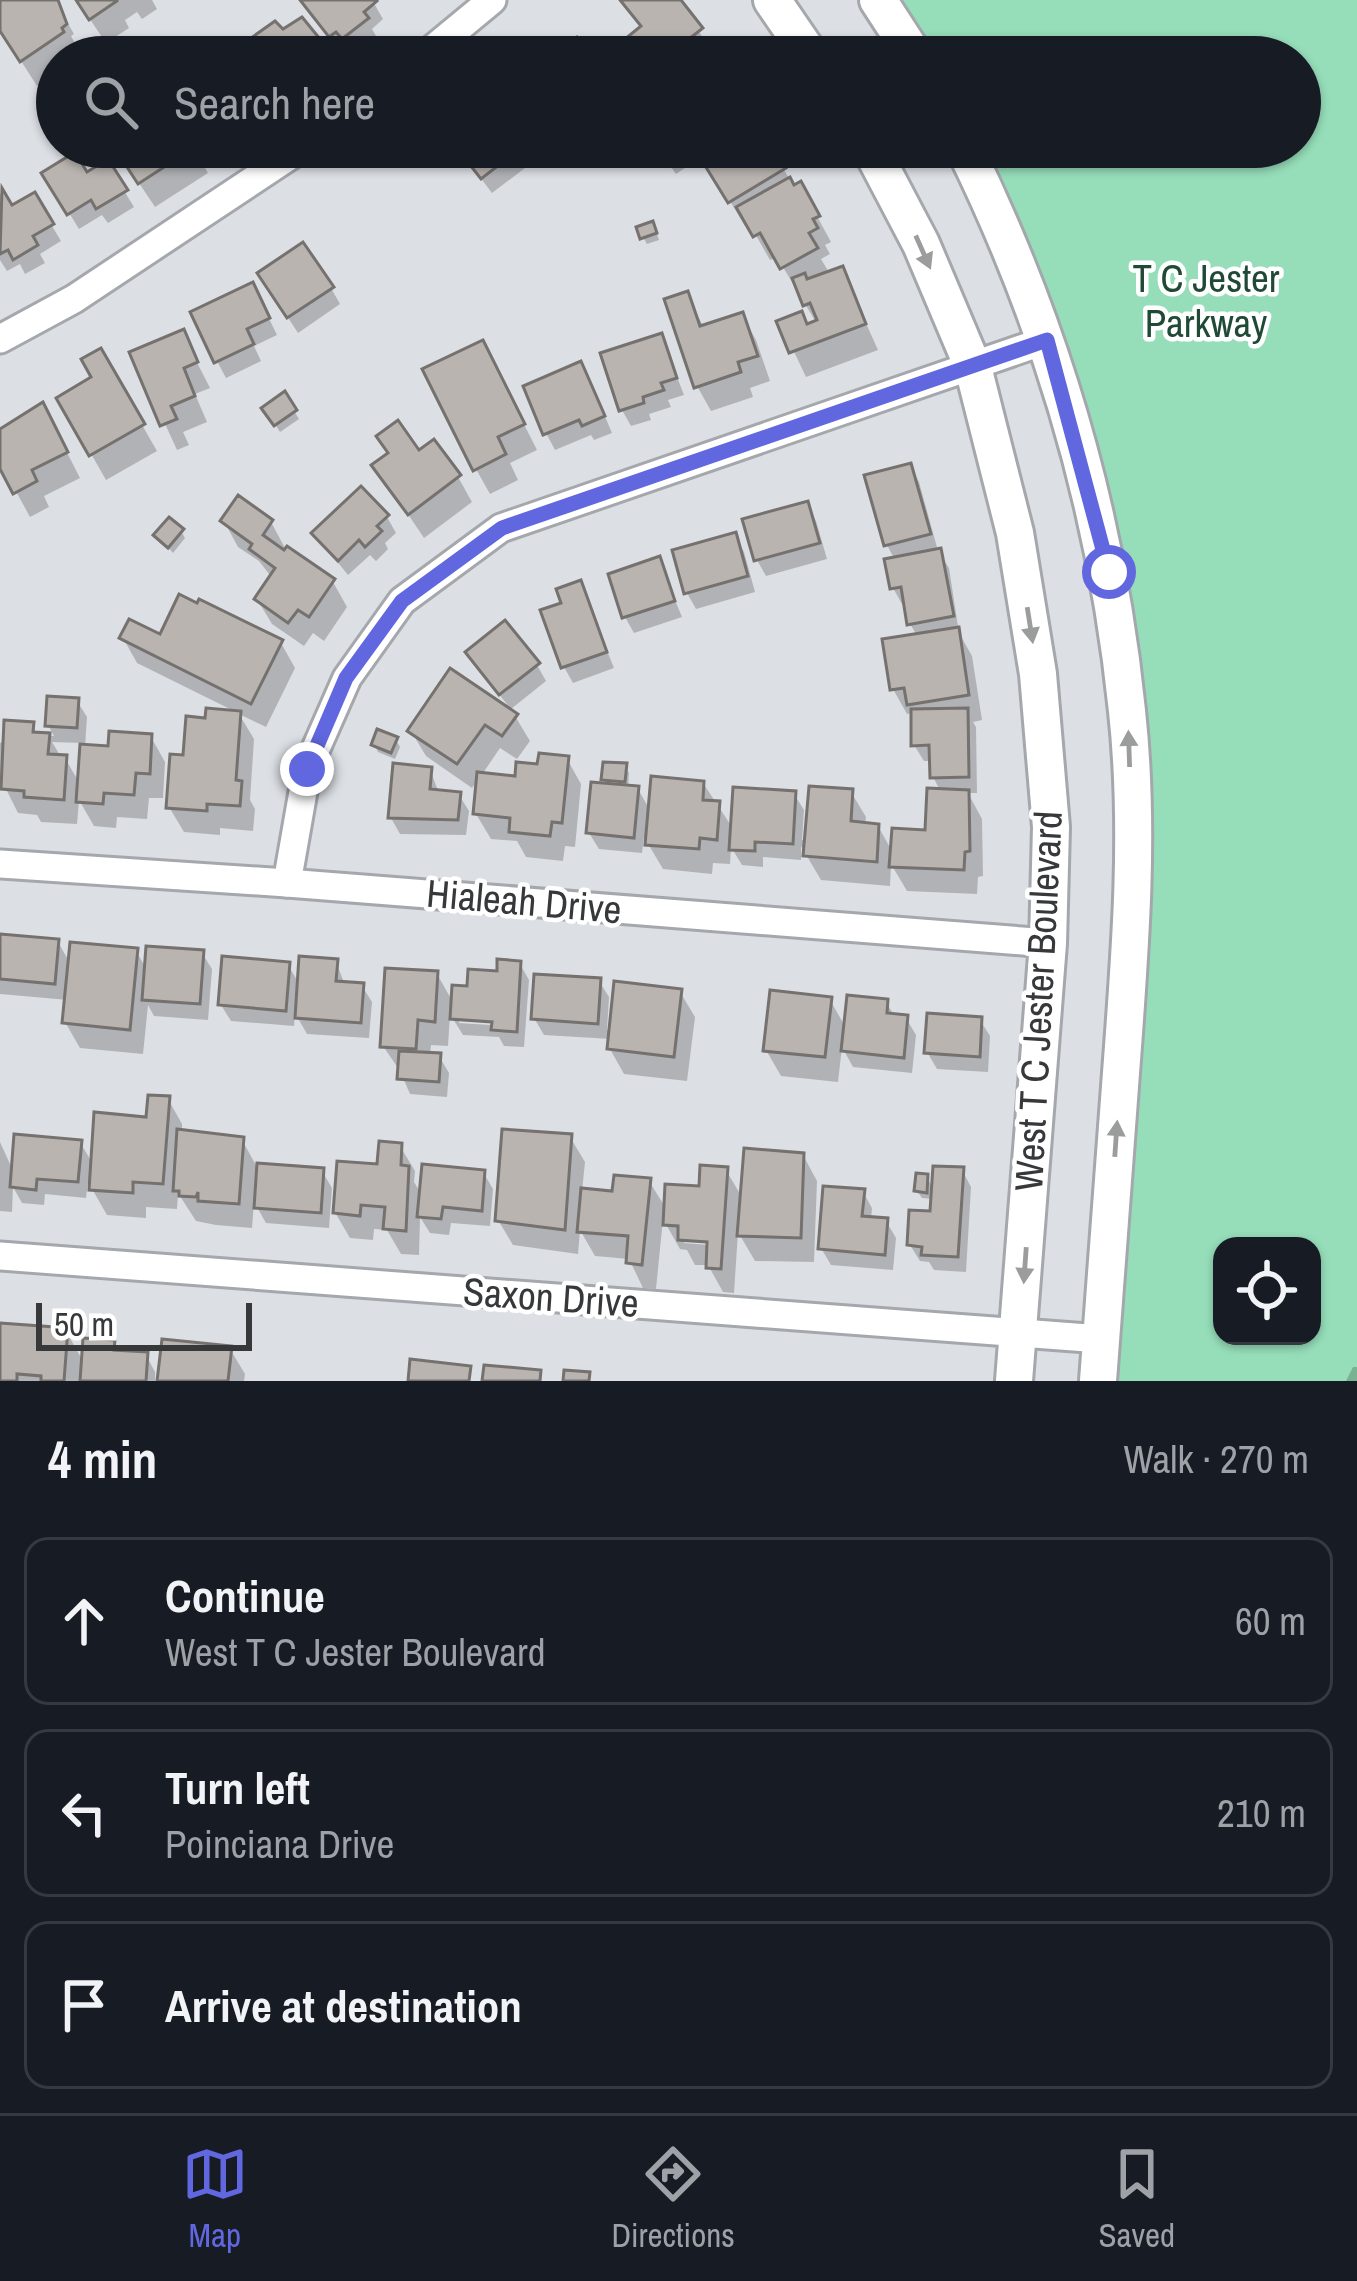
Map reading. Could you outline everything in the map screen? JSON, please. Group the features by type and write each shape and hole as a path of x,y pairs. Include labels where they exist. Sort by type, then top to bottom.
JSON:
{"main road":[{"path":"772,0 797,36"},
{"path":"878,0 901,36"},
{"name":"West T C Jester Boulevard","path":"882,168 973,367 1016,533 1038,674 1051,826 1048,943 1014,1381"},
{"path":"974,168 1047,340 1109,572 1128,714 1129,966 1098,1381"}],"street":[{"path":"448,36 492,0"},
{"path":"0,339 74,299 271,168"},
{"path":"287,883 307,769 346,678 402,601 502,528 1047,340"},
{"name":"Hialeah Drive","path":"0,864 1048,943"},
{"name":"Saxon Drive","path":"0,1256 1101,1339"}],"green space":[{"name":"T C Jester Parkway","path":"890,0 1357,0 1357,1381 1116,1381 1139,722 982,168 1321,168 1321,36 913,36"}],"building":[{"path":"0,0 58,0 67,24 58,36 36,36 36,51 20,62 0,31"},
{"path":"76,0 117,0 117,1 89,20"},
{"path":"300,0 377,1 364,12 369,18 346,36 336,32 328,36"},
{"path":"620,0 681,0 703,28 693,36 629,36 641,26"},
{"path":"302,17 318,36 254,36 275,21 283,29"},
{"path":"49,168 85,168 87,172 114,168 128,190 96,209 91,200 67,215 41,173"},
{"path":"128,168 163,168 138,184"},
{"path":"472,168 495,168 481,179"},
{"path":"706,168 786,168 728,203"},
{"path":"790,177 794,185 801,181 820,216 813,219 818,228 809,233 818,248 780,269 760,233 753,237 736,207"},
{"path":"2,188 12,205 35,192 54,224 33,236 38,245 13,260 8,250 0,254"},
{"path":"653,221 657,233 640,239 636,227"},
{"path":"303,242 334,287 287,318 257,273"},
{"path":"843,266 866,324 789,353 776,321 802,311 807,324 817,320 810,303 803,306 792,278 805,273 807,279"},
{"path":"253,282 270,318 247,329 254,344 214,363 190,312"},
{"path":"688,291 700,326 743,312 758,356 738,362 741,372 694,388 664,299"},
{"path":"184,329 198,362 184,368 195,396 171,406 177,419 160,426 129,352"},
{"path":"662,333 677,378 661,383 664,390 643,397 644,403 619,411 600,353"},
{"path":"483,340 525,424 498,437 506,454 473,471 422,369"},
{"path":"101,348 145,424 89,456 56,398 91,377 81,359"},
{"path":"581,361 605,416 582,426 579,420 543,435 523,386"},
{"path":"285,391 297,410 274,426 261,408"},
{"path":"43,402 68,452 32,470 37,481 13,494 0,469 0,429"},
{"path":"398,420 419,450 434,439 461,475 408,515 371,465 388,453 376,436"},
{"path":"911,463 931,534 884,546 864,475"},
{"path":"361,486 389,515 377,526 382,531 365,547 359,540 338,561 311,533"},
{"path":"238,495 273,520 263,535 335,579 309,617 298,610 288,623 254,599 275,568 220,521"},
{"path":"808,501 820,543 754,561 742,519"},
{"path":"169,517 184,529 168,548 153,535"},
{"path":"736,532 748,576 684,594 672,550"},
{"path":"941,548 954,616 907,625 901,587 890,589 884,559"},
{"path":"660,556 675,601 622,618 608,574"},
{"path":"581,580 607,652 561,668 540,610 561,603 556,589"},
{"path":"179,594 283,640 251,704 119,638 129,619 160,634"},
{"path":"505,620 540,663 499,695 465,652"},
{"path":"959,627 969,695 907,705 904,688 890,690 882,639"},
{"path":"450,668 518,714 502,736 485,725 457,764 407,731"},
{"path":"47,696 79,698 77,728 45,726"},
{"path":"206,708 241,711 236,780 242,781 240,806 207,804 207,811 166,808 170,754 183,755 186,716 205,718"},
{"path":"968,708 969,777 930,778 929,745 911,746 911,709"},
{"path":"4,720 34,722 33,732 50,733 48,754 67,755 64,800 24,797 24,791 1,789"},
{"path":"377,729 398,737 391,753 371,745"},
{"path":"109,731 152,734 150,774 136,773 134,795 104,793 103,804 76,802 80,744 108,746"},
{"path":"539,753 569,756 562,823 552,822 550,836 509,832 510,818 473,814 477,772 515,776 516,762 537,764"},
{"path":"603,762 627,763 625,782 601,780"},
{"path":"393,763 432,767 430,789 461,792 458,820 388,818"},
{"path":"651,776 704,781 703,800 720,801 717,840 700,838 699,849 645,845"},
{"path":"591,782 639,786 634,838 586,833"},
{"path":"809,786 853,789 851,821 879,824 877,862 803,856"},
{"path":"733,787 796,791 793,844 755,842 755,851 729,850"},
{"path":"927,788 969,790 970,851 965,852 964,870 889,867 892,828 925,830"},
{"path":"0,934 59,939 55,984 0,979"},
{"path":"70,942 138,948 130,1030 62,1023"},
{"path":"146,946 204,950 200,1004 142,1000"},
{"path":"222,956 290,962 286,1011 218,1005"},
{"path":"299,956 338,959 336,981 364,983 361,1023 295,1018"},
{"path":"497,959 521,961 517,1032 491,1030 492,1022 450,1019 452,985 467,986 468,969 497,971"},
{"path":"385,968 438,971 435,1022 418,1020 416,1049 380,1047"},
{"path":"534,974 601,978 598,1024 531,1019"},
{"path":"614,981 682,989 674,1057 607,1049"},
{"path":"770,990 832,997 825,1057 763,1051"},
{"path":"847,995 888,999 887,1013 908,1015 904,1058 841,1051"},
{"path":"927,1013 982,1017 980,1057 924,1053"},
{"path":"399,1051 441,1053 439,1082 397,1079"},
{"path":"148,1095 170,1096 163,1184 133,1182 133,1193 89,1190 94,1112 146,1117"},
{"path":"177,1129 244,1137 239,1204 198,1201 198,1192 196,1197 173,1191"},
{"path":"502,1129 572,1134 565,1230 495,1221"},
{"path":"14,1134 82,1140 78,1182 37,1179 36,1190 10,1187"},
{"path":"379,1141 402,1143 401,1165 409,1166 406,1231 383,1229 385,1207 361,1205 360,1216 333,1213 337,1161 377,1164"},
{"path":"744,1148 804,1153 801,1238 737,1236"},
{"path":"257,1163 324,1168 321,1213 254,1208"},
{"path":"422,1164 485,1170 482,1211 443,1207 441,1219 417,1217"},
{"path":"700,1165 728,1167 721,1269 706,1268 707,1242 678,1240 678,1226 663,1225 665,1184 699,1186"},
{"path":"933,1166 964,1167 958,1257 921,1255 922,1247 907,1245 909,1210 930,1211"},
{"path":"916,1173 928,1174 927,1193 914,1191"},
{"path":"614,1175 651,1178 642,1265 626,1263 628,1236 577,1232 581,1188 612,1191"},
{"path":"823,1186 865,1189 862,1216 888,1218 885,1255 818,1249"},
{"path":"0,1323 68,1328 64,1381 17,1374 17,1381 0,1381"},
{"path":"83,1338 115,1340 114,1350 148,1352 146,1381 80,1381"},
{"path":"162,1339 232,1346 228,1381 157,1381"},
{"path":"410,1359 471,1366 469,1381 408,1381"},
{"path":"484,1365 541,1370 540,1381 482,1381"},
{"path":"564,1370 590,1372 589,1381 563,1381"}],"route":[{"path":"307,769 346,678 402,601 502,528 1047,340 1109,572"}]}
